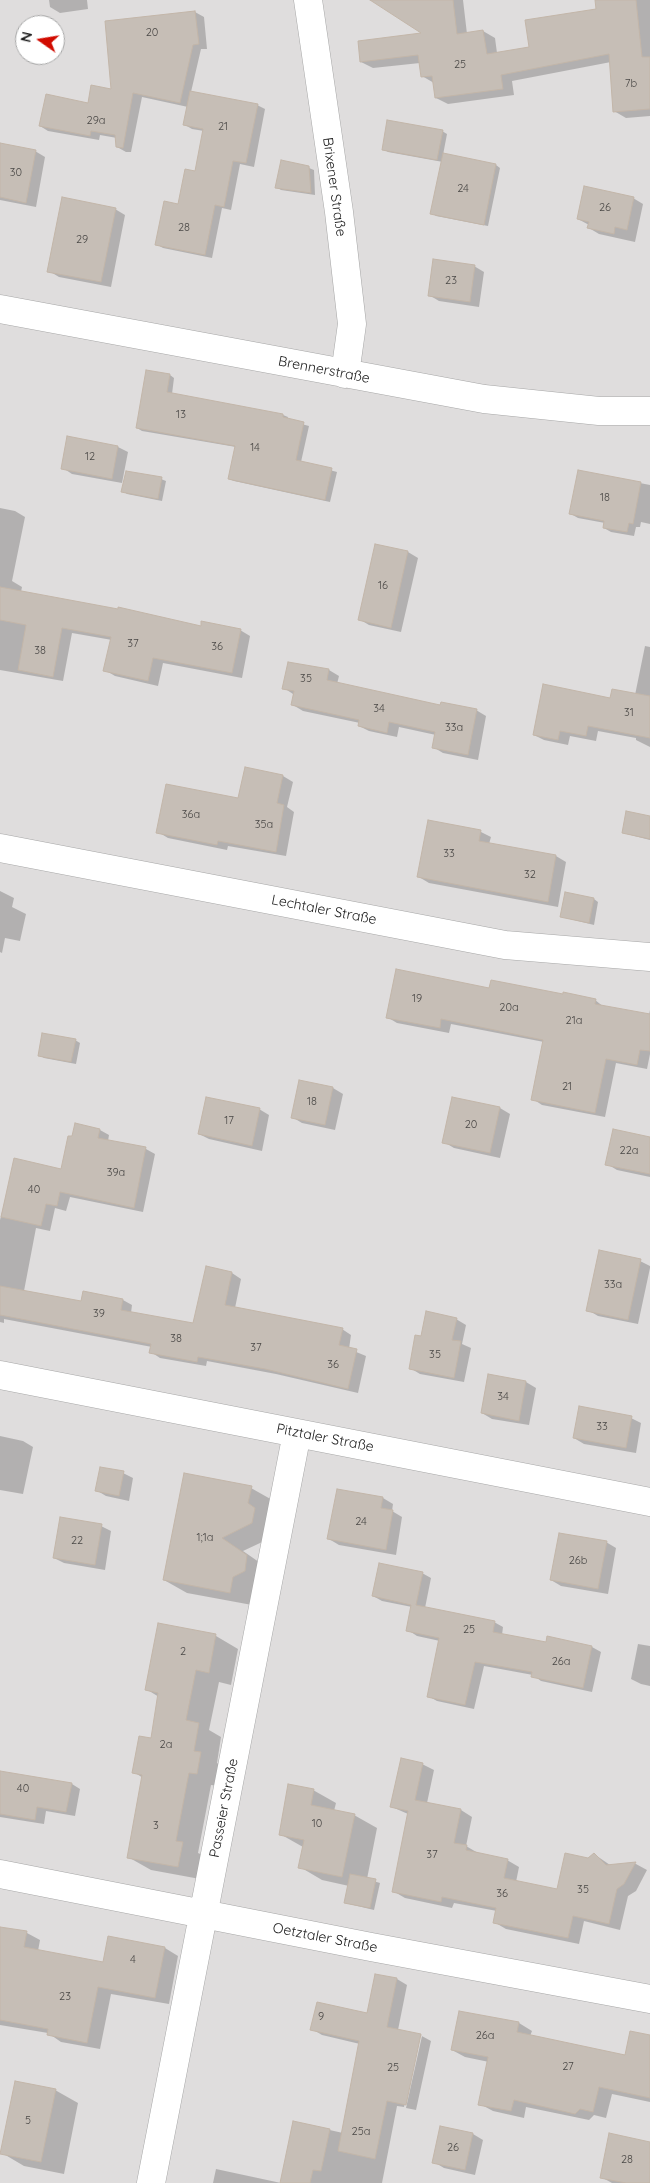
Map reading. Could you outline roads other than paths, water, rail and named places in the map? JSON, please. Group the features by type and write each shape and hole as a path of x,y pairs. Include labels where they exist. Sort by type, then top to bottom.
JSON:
{"street":[{"name":"Brixener Straße","path":"308,0 339,212 352,324 345,374"},
{"name":"Brennerstraße","path":"0,309 484,399 599,411 650,412"},
{"name":"Lechtaler Straße","path":"0,848 504,944 650,957"},
{"name":"Pitztaler Straße","path":"0,1374 650,1502"},
{"name":"Passeier Straße","path":"151,2183 298,1433"},
{"name":"Oetztaler Straße","path":"0,1874 650,1999"}]}
